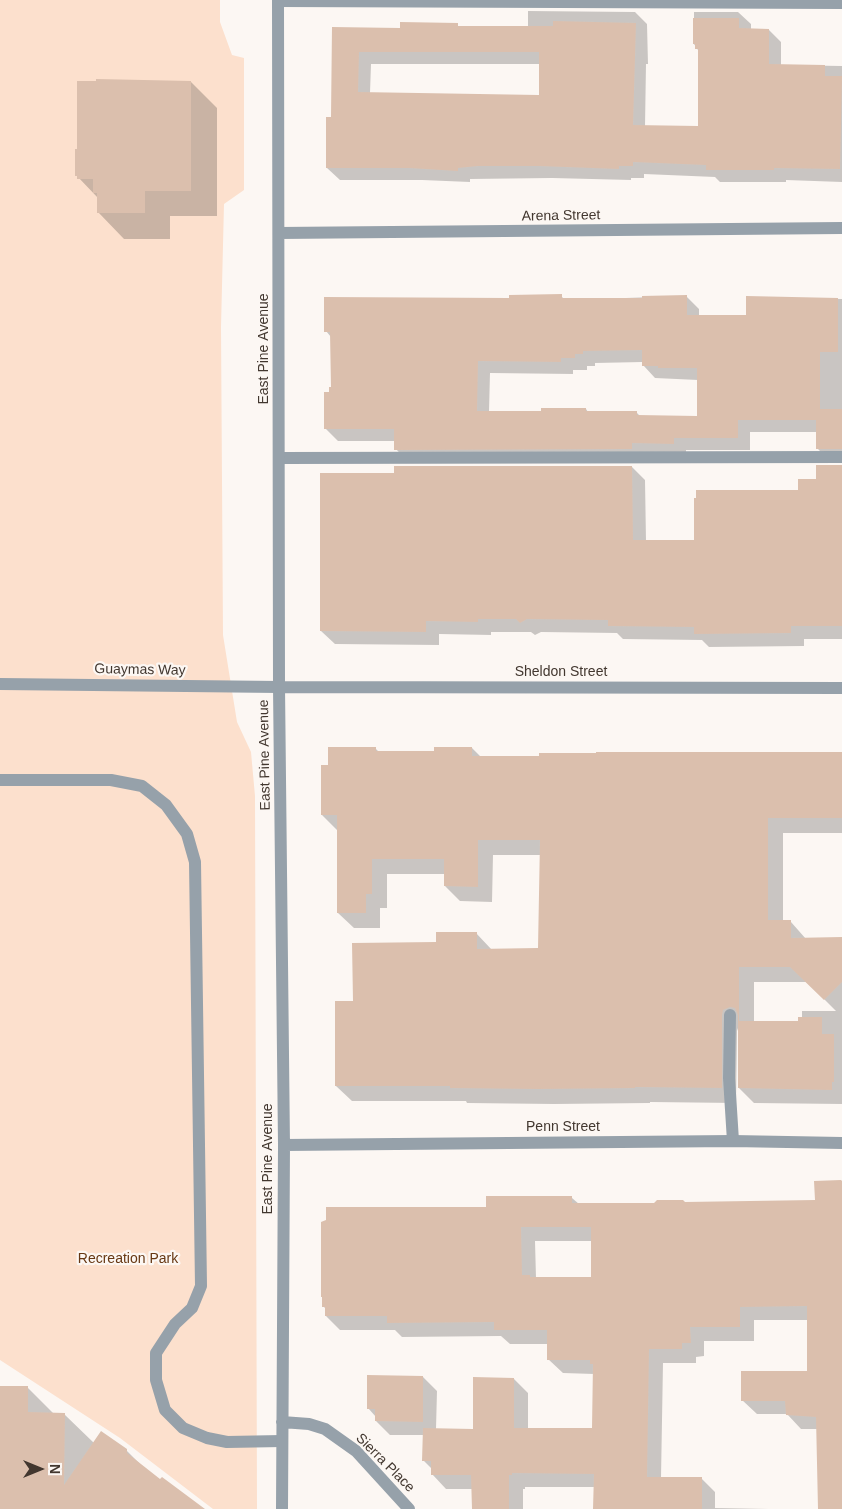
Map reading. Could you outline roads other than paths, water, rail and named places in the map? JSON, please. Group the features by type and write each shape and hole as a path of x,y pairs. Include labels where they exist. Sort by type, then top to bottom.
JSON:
{"street":[{"path":"278,1 842,3"},
{"name":"East Pine Avenue","path":"278,1 279,687 284,1145 282,1509"},
{"name":"Arena Street","path":"279,233 842,228"},
{"path":"279,458 842,457"},
{"name":"Guaymas Way","path":"0,684 279,687"},
{"name":"Sheldon Street","path":"279,687 842,688"},
{"path":"0,780 111,780 142,786 166,805 187,834 195,862 201,1286 192,1308 176,1324 156,1353 156,1380 164,1410 182,1428 207,1438 227,1442 282,1441"},
{"path":"730,1015 729,1078 733,1141"},
{"name":"Penn Street","path":"284,1145 733,1141 842,1143"},
{"name":"Sierra Place","path":"282,1422 309,1424 325,1429 356,1451 409,1509"}],"park label":[{"name":"Recreation Park","path":"128,1259"}]}
